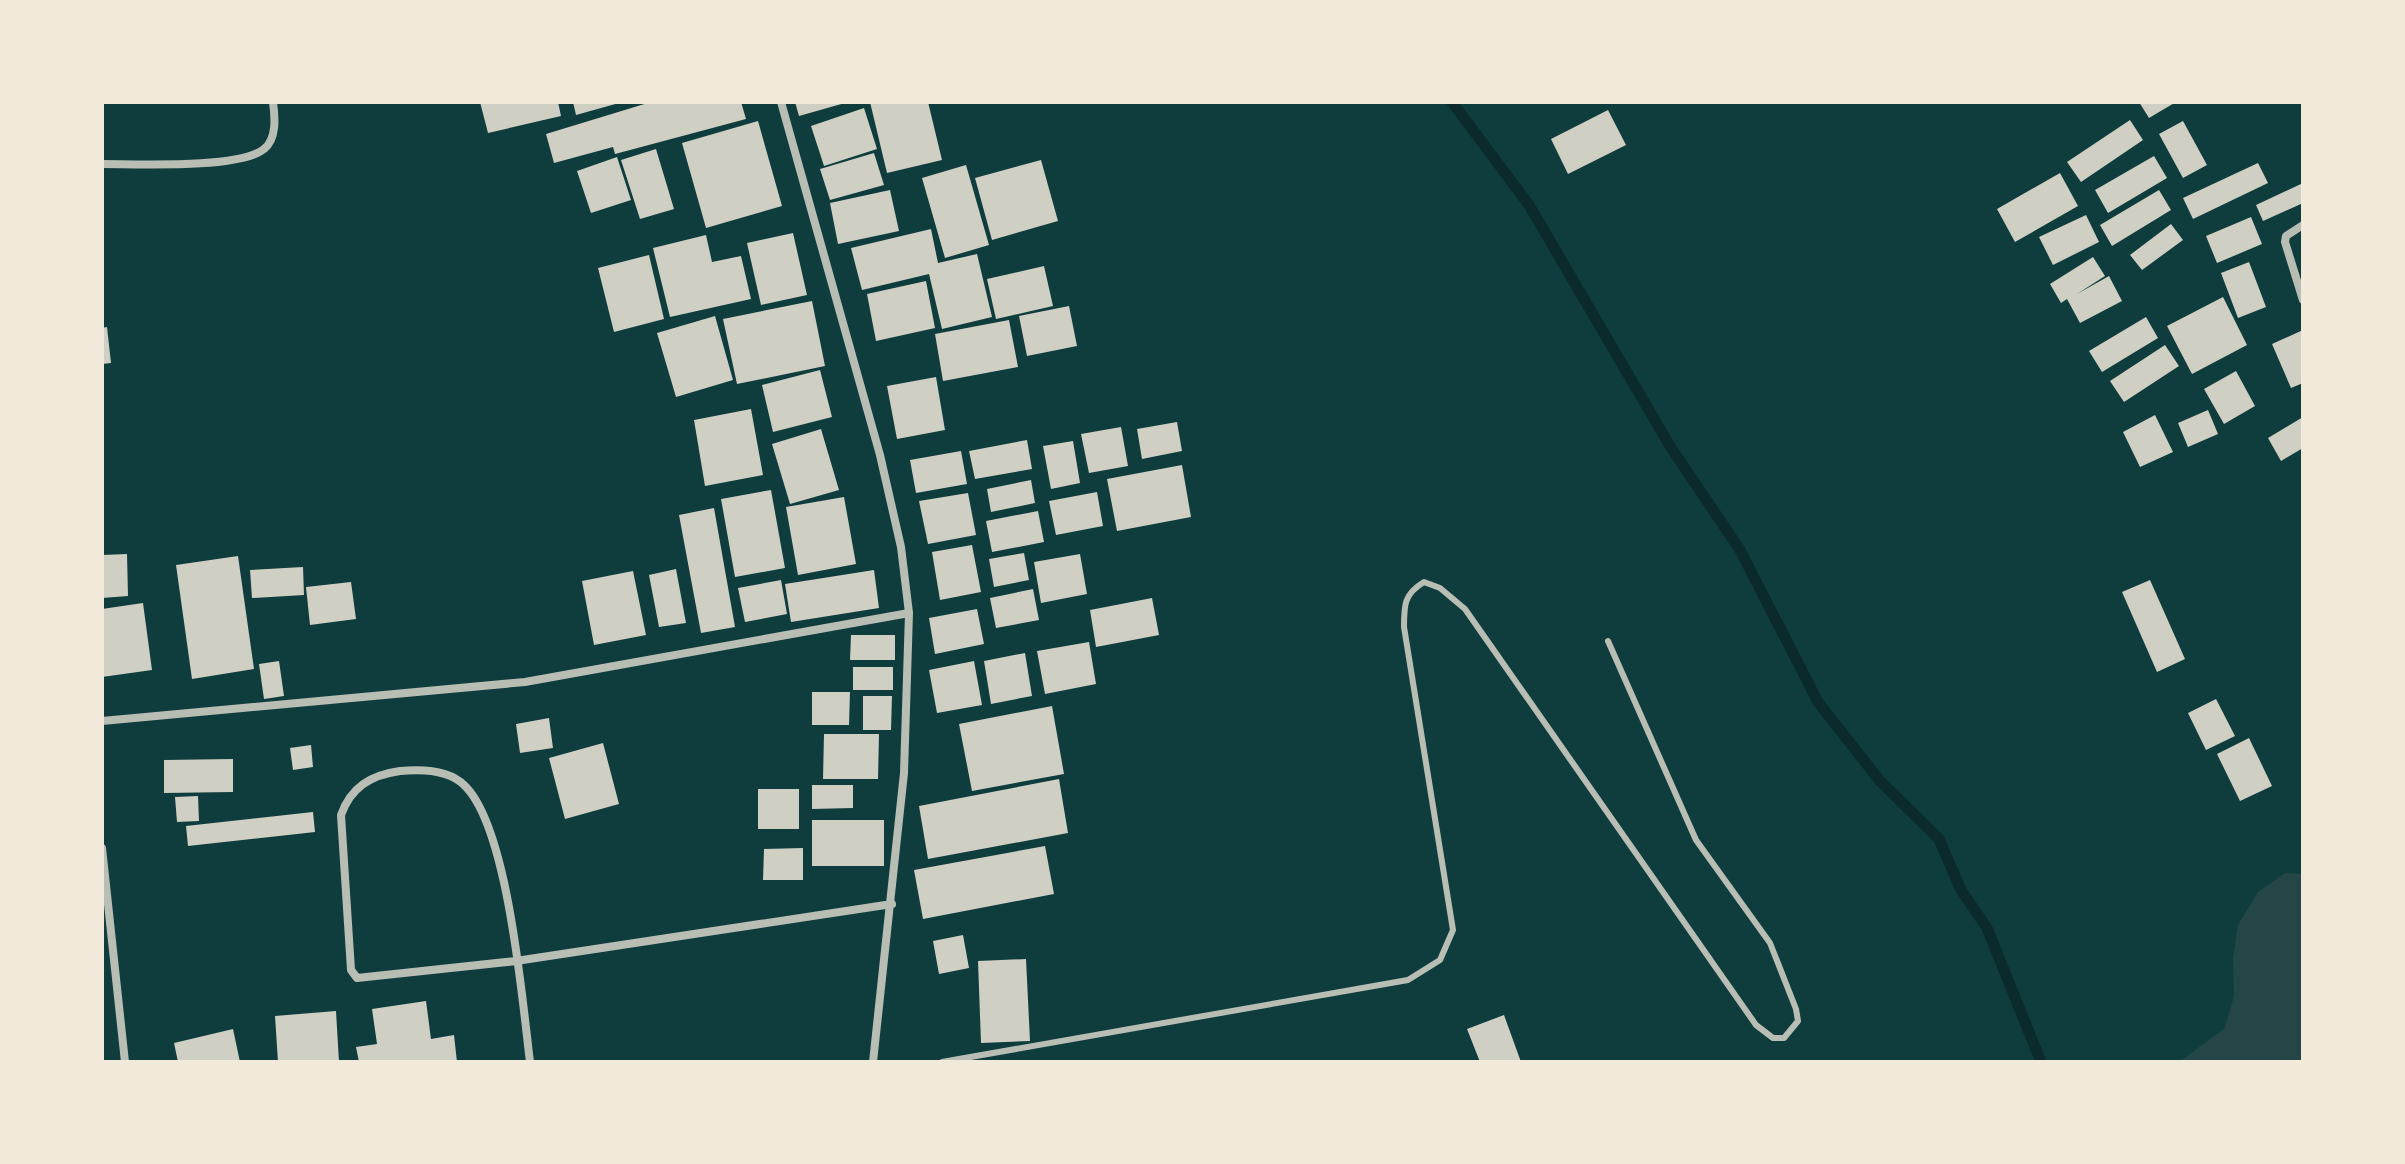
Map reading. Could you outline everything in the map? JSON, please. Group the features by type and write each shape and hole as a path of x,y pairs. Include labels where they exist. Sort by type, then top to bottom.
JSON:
{"street":[{"path":"102,164 196,163 253,156 266,148 273,137 273,102"},
{"path":"781,102 880,455 901,547 909,613 904,773 873,1062"},
{"path":"2303,225 2286,236 2285,242 2303,300"},
{"path":"102,721 525,682 909,613"},
{"path":"530,1062 516,961 495,847 481,809 464,785 454,777 421,769 368,780 356,788 341,815 353,975 362,979 516,961 892,904"},
{"path":"102,848 125,1062"}],"lane":[{"path":"942,1062 976,1060 1408,980 1440,960 1453,930 1404,627 1404,605 1411,590 1424,582 1440,588 1465,609 1756,1025 1773,1038 1784,1038 1798,1021 1770,943 1696,840 1608,641"}],"shaded area":[{"path":"2285,873 2303,874 2303,1062 2179,1062 2225,1028 2234,996 2233,959 2238,925 2258,892"}],"building":[{"path":"480,102 558,102 561,116 488,133"},
{"path":"573,102 619,102 619,103 576,115"},
{"path":"651,102 741,102 746,119 615,154 613,147 554,163 546,134"},
{"path":"795,102 845,102 845,103 799,116"},
{"path":"870,102 928,102 942,160 887,173"},
{"path":"2139,102 2176,102 2149,118"},
{"path":"864,108 877,149 824,166 811,126"},
{"path":"1608,110 1626,145 1568,174 1551,139"},
{"path":"2130,120 2143,140 2081,182 2067,162"},
{"path":"758,121 782,206 706,228 682,143"},
{"path":"2183,121 2207,165 2183,178 2159,134"},
{"path":"656,149 674,209 640,219 621,160"},
{"path":"874,153 884,185 830,200 820,169"},
{"path":"2154,156 2167,178 2108,213 2095,190"},
{"path":"617,157 631,200 591,213 577,171"},
{"path":"1041,160 1058,221 992,240 975,178"},
{"path":"2258,163 2268,183 2193,219 2183,198"},
{"path":"966,165 989,245 945,258 922,178"},
{"path":"2060,173 2078,206 2015,242 1997,209"},
{"path":"2303,183 2303,203 2263,221 2256,205"},
{"path":"890,190 899,231 838,244 830,203"},
{"path":"2159,190 2171,210 2112,246 2100,225"},
{"path":"2086,215 2099,242 2053,265 2039,237"},
{"path":"2251,217 2262,244 2217,263 2206,236"},
{"path":"2171,224 2183,240 2142,270 2130,255"},
{"path":"931,229 938,263 977,254 992,317 942,329 929,274 862,290 851,248"},
{"path":"793,233 807,295 761,305 747,243"},
{"path":"706,235 712,262 741,256 751,299 670,317 653,248"},
{"path":"649,255 664,319 614,332 598,268"},
{"path":"2093,257 2105,276 2077,294 2109,276 2122,301 2080,323 2067,299 2061,303 2050,284"},
{"path":"2249,262 2266,307 2238,318 2221,273"},
{"path":"1044,266 1053,306 996,319 987,279"},
{"path":"926,281 935,328 876,341 867,294"},
{"path":"2223,297 2247,345 2192,374 2167,326"},
{"path":"812,301 825,366 737,384 723,319"},
{"path":"1069,306 1077,346 1027,356 1019,316"},
{"path":"715,316 733,380 676,397 657,333"},
{"path":"2146,317 2158,338 2102,372 2089,351"},
{"path":"1009,320 1018,367 943,381 935,334"},
{"path":"107,327 111,363 102,364 102,328"},
{"path":"2303,330 2303,383 2291,388 2272,344"},
{"path":"2165,345 2179,366 2124,402 2110,381"},
{"path":"820,370 832,417 773,432 762,385"},
{"path":"2236,371 2255,406 2224,424 2204,389"},
{"path":"936,377 945,430 897,439 887,386"},
{"path":"751,409 763,475 705,486 694,420"},
{"path":"2208,410 2218,434 2188,447 2178,423"},
{"path":"2155,415 2173,452 2140,467 2123,432"},
{"path":"2303,417 2303,448 2281,461 2268,438"},
{"path":"1177,422 1182,451 1142,459 1137,429"},
{"path":"1121,427 1128,466 1089,473 1081,434"},
{"path":"821,429 839,490 790,504 772,444"},
{"path":"1027,440 1032,469 975,479 969,451"},
{"path":"1073,441 1080,483 1051,489 1043,446"},
{"path":"961,451 967,484 916,493 910,460"},
{"path":"1182,465 1191,517 1117,531 1107,479"},
{"path":"1031,480 1035,503 991,512 987,489"},
{"path":"771,490 785,568 735,577 721,499"},
{"path":"1097,492 1103,526 1056,535 1049,501"},
{"path":"968,493 976,535 928,544 919,501"},
{"path":"844,497 856,564 798,575 786,507"},
{"path":"714,508 735,627 701,633 679,515"},
{"path":"1038,511 1044,542 992,552 986,521"},
{"path":"972,545 981,592 940,600 932,552"},
{"path":"1024,553 1029,580 994,587 989,559"},
{"path":"127,554 128,596 102,598 102,555"},
{"path":"1080,554 1087,594 1041,603 1034,562"},
{"path":"238,556 254,669 192,679 176,565"},
{"path":"303,567 304,595 252,598 250,570"},
{"path":"676,569 686,623 659,627 649,575"},
{"path":"874,570 879,608 791,622 785,584"},
{"path":"633,571 646,635 594,645 582,581"},
{"path":"781,580 787,614 745,622 738,588"},
{"path":"2150,580 2185,659 2157,672 2122,592"},
{"path":"351,582 356,619 310,625 306,587"},
{"path":"1033,589 1039,620 996,628 990,598"},
{"path":"1152,598 1159,635 1096,647 1090,610"},
{"path":"143,603 152,670 102,677 102,609"},
{"path":"977,609 984,644 935,654 929,618"},
{"path":"851,635 895,635 895,660 850,660"},
{"path":"1089,642 1096,684 1045,694 1037,651"},
{"path":"1025,653 1032,696 991,704 984,661"},
{"path":"279,661 284,696 264,699 259,664"},
{"path":"974,661 982,705 937,713 929,670"},
{"path":"853,667 893,667 893,690 853,690"},
{"path":"812,692 850,692 849,725 812,725"},
{"path":"863,696 892,696 891,730 863,730"},
{"path":"2216,699 2235,736 2206,750 2188,713"},
{"path":"1052,706 1064,774 972,791 959,724"},
{"path":"549,718 553,748 520,753 516,724"},
{"path":"824,734 879,734 878,779 823,779"},
{"path":"2249,738 2272,786 2240,801 2217,754"},
{"path":"603,743 619,804 565,819 549,758"},
{"path":"311,745 313,767 293,770 290,748"},
{"path":"233,759 233,792 164,793 164,760"},
{"path":"1059,779 1068,833 928,859 919,806"},
{"path":"812,785 853,785 853,808 812,809"},
{"path":"758,789 799,789 799,829 758,829"},
{"path":"198,796 199,821 177,822 175,797"},
{"path":"313,812 315,832 188,846 186,826"},
{"path":"812,820 884,820 884,866 812,866"},
{"path":"1045,846 1054,894 923,919 914,870"},
{"path":"803,848 803,880 763,880 764,849"},
{"path":"963,935 969,968 939,974 933,941"},
{"path":"1026,959 1030,1041 981,1043 978,961"},
{"path":"426,1001 431,1039 454,1035 457,1062 359,1062 356,1047 377,1044 372,1009"},
{"path":"336,1011 339,1062 278,1062 275,1016"},
{"path":"1504,1015 1521,1062 1480,1062 1467,1029"},
{"path":"233,1029 240,1062 178,1062 174,1043"}],"waterway":[{"path":"1452,102 1529,205 1670,446 1740,550 1818,702 1880,781 1939,839 1961,890 1987,928 2041,1062"}]}
